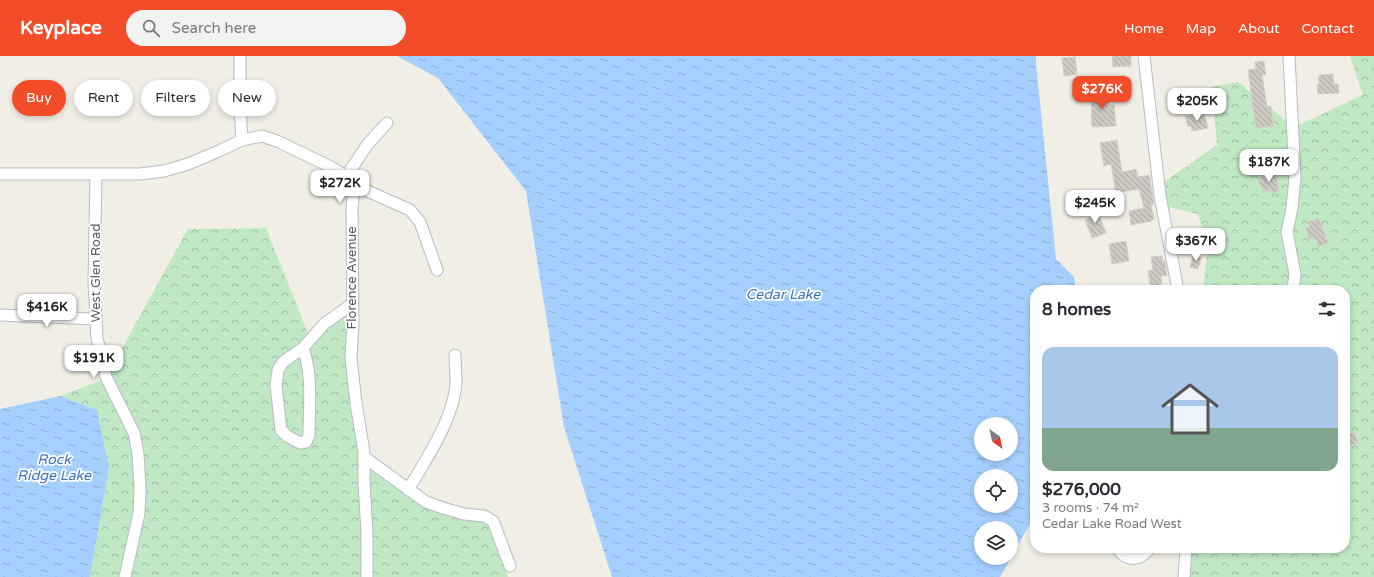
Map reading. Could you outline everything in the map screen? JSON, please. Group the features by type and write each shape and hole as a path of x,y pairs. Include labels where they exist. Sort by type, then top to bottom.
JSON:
{"street":[{"path":"240,56 240,107 242,140"},
{"path":"1144,56 1157,176 1177,285"},
{"path":"1289,56 1296,177 1287,232 1295,274 1294,285"},
{"path":"350,180 367,145 387,123"},
{"path":"0,174 140,174 188,164 242,140 262,136 277,141 329,166 350,180 410,210 420,222 437,270"},
{"name":"West Glen Road","path":"96,175 94,282 95,319 100,358 106,377 134,433 138,454 140,488 139,512 125,577"},
{"name":"Florence Avenue","path":"350,180 352,208 352,358 364,457 367,577"},
{"path":"303,348 307,360 310,384 309,435 306,442 300,443 287,436 281,430 276,385 278,370 283,362 303,348 324,324 352,304"},
{"path":"0,315 95,319"},
{"path":"408,490 430,453 450,411 456,384 455,355"},
{"path":"364,457 426,502 464,514 484,516 493,521 510,566"},
{"path":"1121,553 1125,557 1134,558 1145,553"},
{"path":"1184,577 1186,553"}],"green space":[{"path":"1350,56 1374,56 1374,577 1184,577 1186,553 1350,553 1350,285 1204,285 1208,245 1198,214 1164,206 1160,185 1217,145 1212,87 1238,82 1294,127 1363,95"},
{"path":"266,228 309,336 351,304 364,457 428,505 491,525 508,577 90,577 109,468 97,410 60,396 105,379 188,229"}],"water":[{"name":"Cedar Lake","path":"397,56 1036,56 1056,259 1074,277 1075,285 1030,285 1030,524 1018,545 1018,521 974,521 974,565 1007,565 1000,577 612,577 564,427 526,191 438,78"},
{"name":"Rock Ridge Lake","path":"60,396 97,410 109,468 90,577 0,577 0,409"}],"building":[{"path":"1112,56 1131,56 1131,66 1113,67"},
{"path":"1075,57 1077,74 1064,76 1062,58"},
{"path":"1264,61 1266,75 1262,75 1267,107 1271,106 1273,126 1256,128 1248,70 1256,69 1255,62"},
{"path":"1333,74 1334,84 1338,84 1339,93 1318,94 1317,85 1319,85 1319,75"},
{"path":"1091,91 1109,91 1109,105 1114,105 1116,126 1092,127"},
{"path":"1204,112 1208,128 1192,131 1191,126 1188,127 1185,116"},
{"path":"1117,140 1122,172 1136,169 1138,177 1149,175 1154,204 1151,205 1154,219 1152,221 1131,225 1129,211 1144,208 1139,189 1116,193 1111,164 1104,166 1100,143"},
{"path":"1275,172 1279,191 1271,193 1270,190 1264,192 1262,185 1260,186 1258,178"},
{"path":"1096,208 1106,233 1092,238 1085,220 1091,217 1089,211"},
{"path":"1319,218 1328,243 1318,247 1316,239 1314,240 1313,237 1309,239 1306,228 1310,226 1308,222"},
{"path":"1126,241 1129,261 1112,264 1109,244"},
{"path":"1162,256 1163,261 1165,261 1167,276 1161,276 1162,285 1150,285 1148,271 1153,270 1151,257"},
{"path":"1193,256 1201,258 1198,269 1190,267"},
{"path":"1354,432 1358,443 1350,446 1350,434"}]}
